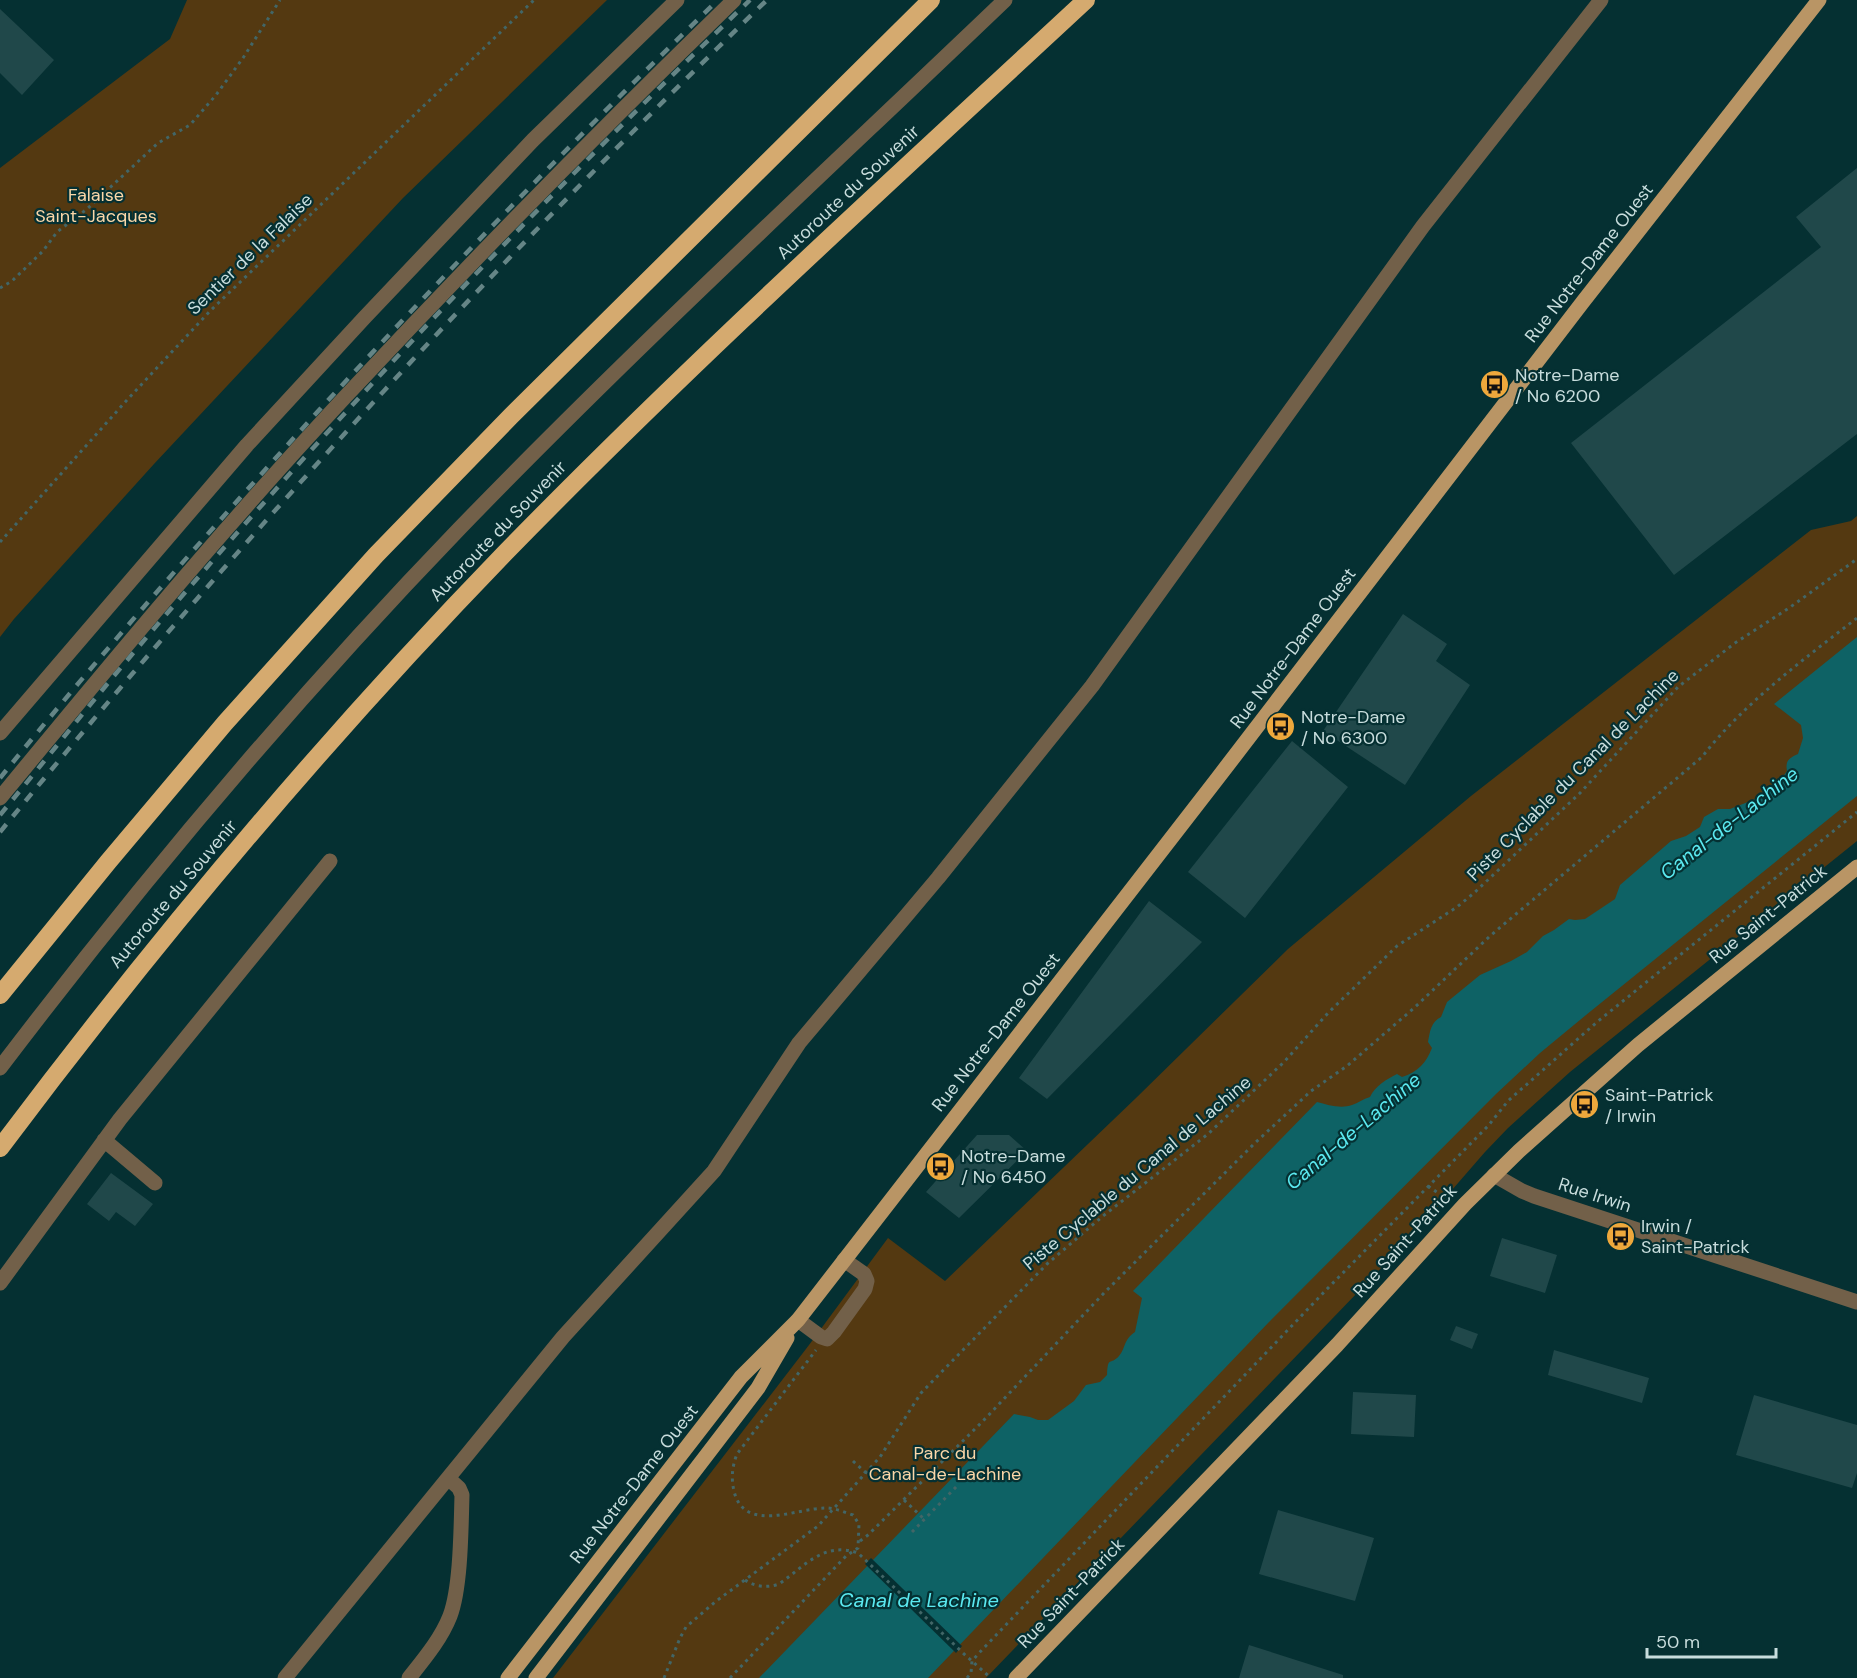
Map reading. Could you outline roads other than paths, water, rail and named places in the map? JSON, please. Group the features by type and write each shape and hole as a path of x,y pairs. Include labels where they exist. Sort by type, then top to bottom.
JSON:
{"highway":[{"path":"0,995 225,723 376,555 510,417 931,0"},
{"name":"Autoroute du Souvenir","path":"0,1148 110,1004 244,840 342,728 467,592 710,350 1086,0"}],"main road":[{"name":"Rue Notre-Dame Ouest","path":"536,1678 758,1388 798,1320 1582,303 1819,0"},
{"name":"Rue Saint-Patrick","path":"1016,1678 1337,1345 1494,1175 1612,1066 1857,867"},
{"name":"Rue Notre-Dame Ouest","path":"508,1678 741,1377 798,1320"}],"street":[{"path":"0,733 240,454 388,291 534,140 677,0"},
{"path":"0,798 127,644 344,399 584,148 734,0"},
{"path":"0,1068 134,898 244,767 346,650 457,531 609,379 1005,0"},
{"path":"285,1678 562,1337 714,1171 799,1043 938,878 1092,686 1423,226 1601,0"},
{"path":"0,1283 104,1140 330,861"},
{"path":"104,1140 155,1183"},
{"name":"Rue Irwin","path":"1494,1175 1534,1196 1857,1302"},
{"path":"798,1320 820,1338 827,1339 834,1332 865,1289 867,1281 864,1274 844,1260"},
{"path":"409,1678 432,1648 449,1617 454,1599 462,1495 459,1488 448,1478"}],"water":[{"name":"Canal de Lachine","path":"1857,637 1857,796 1586,1015 1496,1094 1269,1322 928,1678 759,1678 1014,1414 1048,1420 1074,1401 1086,1385 1100,1382 1107,1375 1109,1363 1119,1356 1128,1338 1135,1332 1142,1298 1133,1291 1317,1102 1339,1107 1352,1105 1370,1097 1378,1086 1393,1076 1397,1074 1402,1077 1417,1070 1430,1053 1432,1048 1428,1042 1430,1031 1435,1021 1441,1017 1447,1002 1480,975 1527,952 1543,936 1569,919 1585,919 1615,899 1620,885 1671,841 1686,836 1700,827 1704,817 1718,809 1730,809 1753,800 1778,784 1787,771 1788,760 1798,754 1803,738 1801,725 1774,704"}],"railway":[{"path":"0,778 158,591 321,408 516,201 718,0"},
{"path":"0,815 188,589 343,415 584,163 750,0"},
{"path":"0,832 182,616 371,405 566,199 767,0"}],"place":[{"name":"Notre-Dame / No 6200","path":"1494,385"},
{"name":"Notre-Dame / No 6300","path":"1280,727"},
{"name":"Saint-Patrick / Irwin","path":"1584,1105"},
{"name":"Notre-Dame / No 6450","path":"940,1166"},
{"name":"Irwin / Saint-Patrick","path":"1620,1236"}],"park label":[{"name":"Falaise Saint-Jacques","path":"96,205"},
{"name":"Parc du Canal-de-Lachine","path":"945,1463"}],"water label":[{"name":"Canal-de-Lachine","path":"1729,823"},
{"name":"Canal-de-Lachine","path":"1353,1131"}]}
